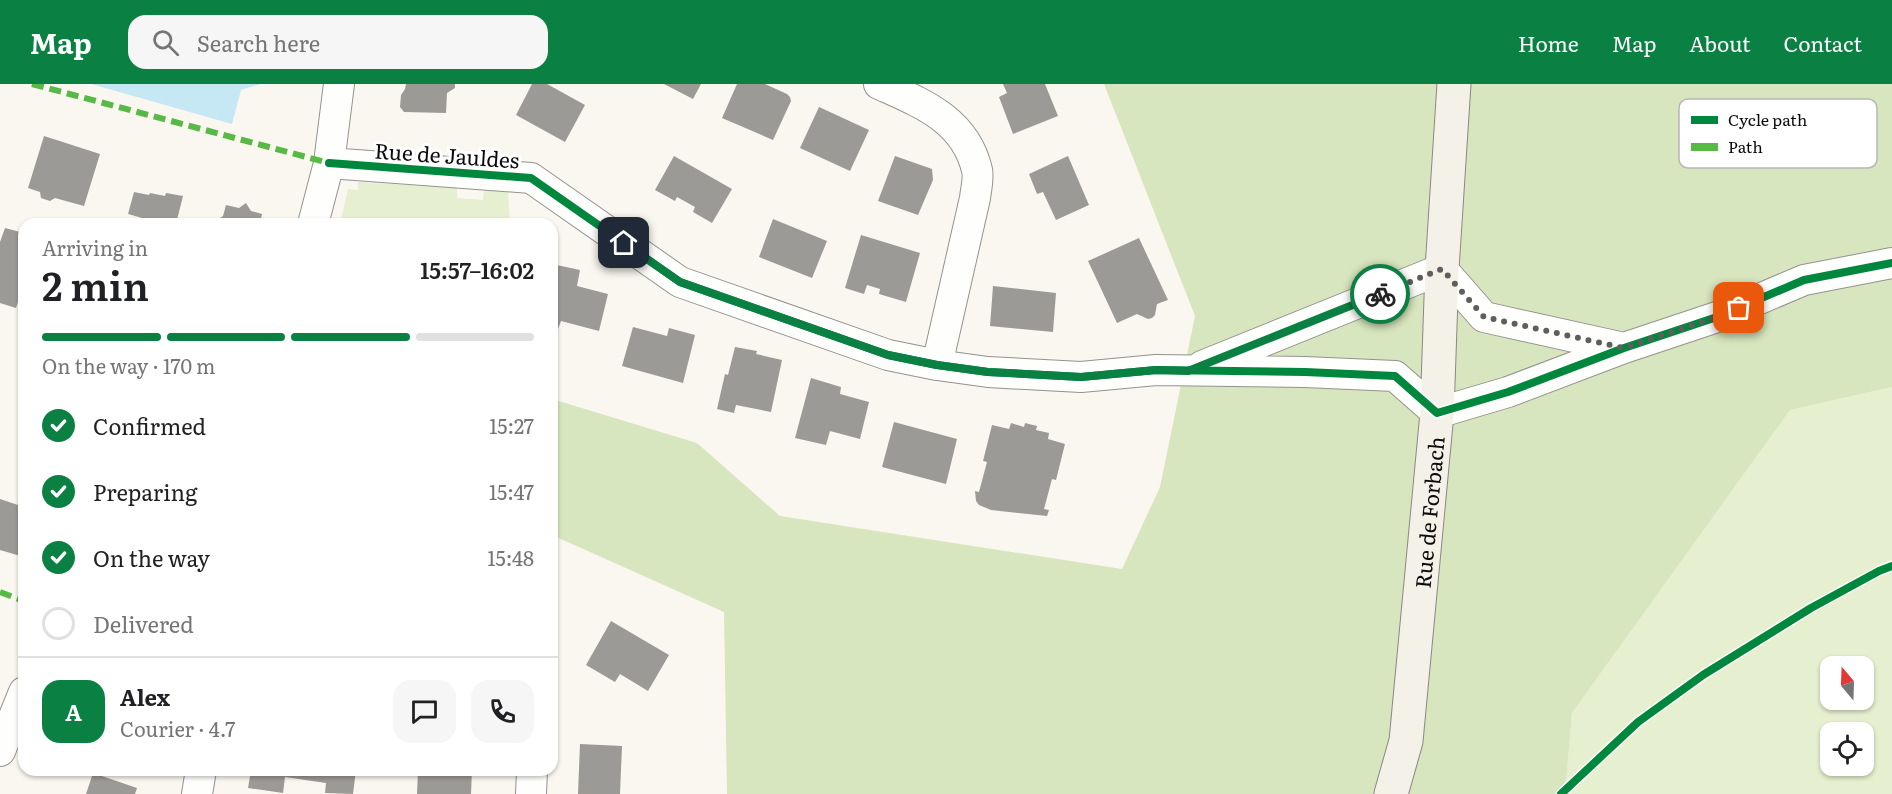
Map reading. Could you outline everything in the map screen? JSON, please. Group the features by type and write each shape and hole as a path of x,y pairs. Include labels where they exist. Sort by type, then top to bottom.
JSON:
{"main road":[{"name":"Rue de Forbach","path":"1391,794 1406,741 1437,412 1442,269 1454,84"}],"street":[{"path":"315,218 329,163 339,84"},
{"path":"879,84 920,103 945,118 969,148 977,172 975,198 937,365"},
{"name":"Rue de Jauldes","path":"329,163 531,178 680,282 888,355 988,372 1081,377 1156,370 1395,376 1437,412"},
{"path":"1437,412 1508,392 1624,348 1717,317 1804,280 1892,263"},
{"path":"1442,269 1484,317 1624,348"},
{"name":"Rue de Jauldes","path":"1188,371 1442,269"},
{"path":"0,751 18,707"},
{"path":"197,794 200,776"},
{"path":"531,794 532,776"}],"green space":[{"path":"1104,84 1892,84 1892,387 1790,410 1572,713 1565,794 727,794 724,612 558,538 558,401 697,443 780,516 1122,569 1160,487 1195,316"},
{"path":"358,182 457,188 457,198 483,200 484,189 508,192 510,218 341,218 348,189 358,190"},
{"path":"1892,387 1892,794 1565,794 1572,713 1790,410"}],"water":[{"path":"91,84 261,84 241,90 232,124"}],"building":[{"path":"406,84 455,84 455,88 447,93 446,113 404,112 400,107 401,95"},
{"path":"532,84 547,84 585,105 565,142 516,115"},
{"path":"664,84 701,84 693,99"},
{"path":"737,84 765,84 790,97 791,101 773,140 722,118"},
{"path":"1003,84 1045,84 1058,116 1013,134 999,97 1007,93"},
{"path":"819,107 869,130 850,171 800,148"},
{"path":"44,136 100,154 84,206 55,198 50,201 41,198 40,192 28,188"},
{"path":"674,156 732,189 712,223 693,212 695,207 677,197 675,201 655,190"},
{"path":"895,156 932,169 933,180 918,215 878,201"},
{"path":"1068,156 1089,205 1056,220 1043,192 1037,194 1029,174"},
{"path":"134,192 183,196 178,218 142,218 128,214"},
{"path":"246,203 251,211 262,214 261,218 220,218 223,216 226,205 239,208"},
{"path":"773,219 827,241 812,278 759,257"},
{"path":"5,228 18,231 18,302 16,308 0,303 0,242"},
{"path":"861,235 920,253 906,302 879,294 880,289 867,285 864,294 845,288"},
{"path":"1139,238 1168,300 1157,304 1155,315 1152,318 1148,319 1137,314 1117,323 1088,261"},
{"path":"558,265 580,270 577,286 608,294 599,331 561,321 558,329"},
{"path":"993,286 1056,293 1053,332 990,326"},
{"path":"633,327 667,336 669,328 695,335 683,383 622,366"},
{"path":"735,347 757,351 756,354 782,360 771,412 736,405 734,413 717,409 725,374 728,375"},
{"path":"811,378 841,387 840,394 869,402 860,439 830,431 826,445 795,438"},
{"path":"894,422 957,439 946,484 882,467"},
{"path":"1011,423 1024,427 1025,423 1037,426 1036,430 1049,433 1048,439 1065,444 1056,480 1052,479 1044,509 1049,510 1047,516 991,510 979,505 976,501 975,491 979,492 987,462 983,461 992,425 1009,429"},
{"path":"0,499 18,505 18,555 0,550"},
{"path":"611,621 669,655 648,691 620,674 615,682 586,665"},
{"path":"580,744 622,746 620,794 578,794"},
{"path":"92,776 102,776 137,788 135,794 86,794"},
{"path":"250,776 355,776 353,794 325,793 326,783 285,777 283,793 248,788"},
{"path":"418,776 472,776 471,794 417,794"}],"marked path":[{"path":"32,84 329,163"},
{"path":"0,592 18,599"}],"cycle path":[{"path":"329,163 531,178 680,282 888,355 988,372 1081,377 1156,370 1395,376 1437,413 1508,392 1624,348 1717,317 1804,280 1892,263"},
{"path":"1561,794 1638,722 1703,675 1811,608 1892,566"}],"way so far":[{"path":"1380,294 1442,269 1484,317 1624,348 1739,308"}],"route":[{"path":"624,243 680,282 888,355 988,372 1081,377 1156,370 1188,371 1380,294"}]}
